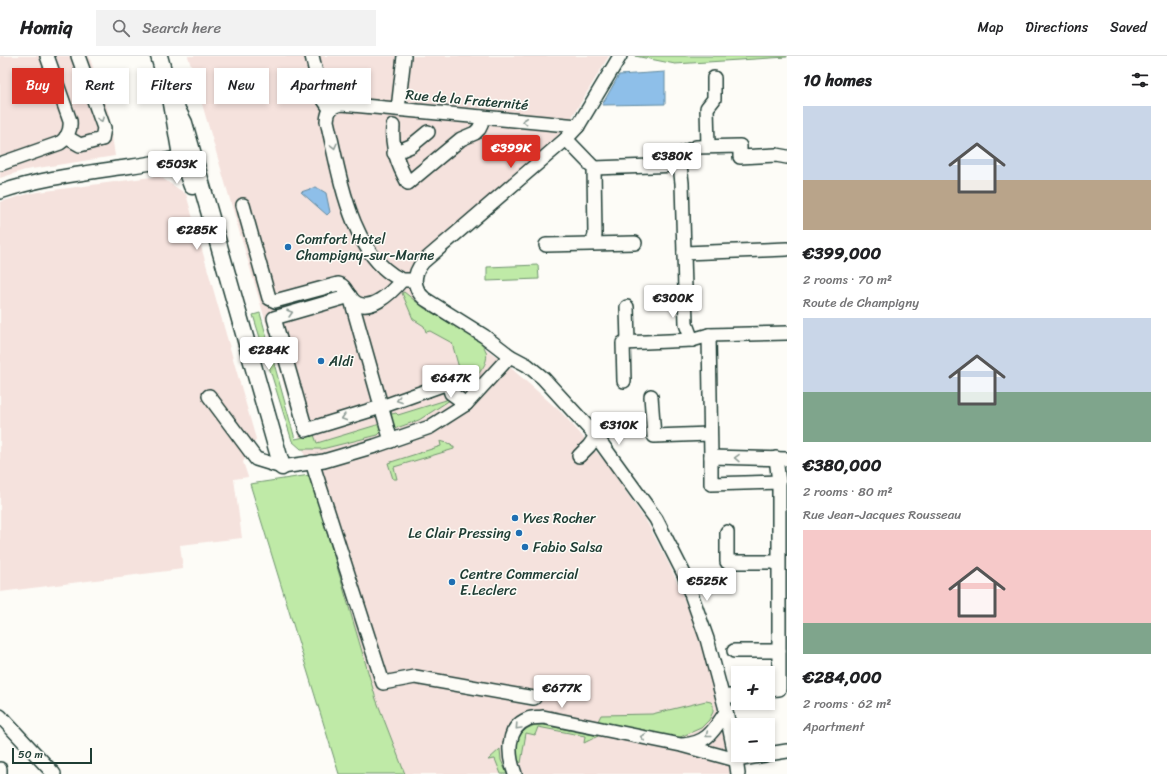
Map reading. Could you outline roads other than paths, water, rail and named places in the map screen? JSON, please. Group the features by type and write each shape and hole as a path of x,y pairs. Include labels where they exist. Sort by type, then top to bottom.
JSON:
{"main road":[{"path":"159,56 171,98 184,123 187,153 202,204 209,242 230,284"},
{"path":"187,153 206,214 219,245"},
{"path":"202,204 219,245 282,467"}],"street":[{"path":"0,164 56,144 66,137 71,127 47,56"},
{"path":"66,137 80,145 102,139 104,128 78,56"},
{"path":"312,56 322,97 330,109 327,121 348,207 354,223 368,250 382,266 394,277 402,280 415,280"},
{"path":"398,109 404,56"},
{"path":"620,56 578,126 566,139 423,262 417,271 415,280 417,289 425,299 484,336 510,356 527,365 543,378 596,436 656,519 684,574 707,639 723,697 731,736"},
{"path":"708,146 707,108 714,98 714,78"},
{"name":"Rue de la Fraternité","path":"330,109 335,105 342,104 578,126"},
{"path":"393,126 392,135 394,153 408,183 461,139 475,133 481,125 481,117"},
{"path":"394,153 411,146 428,132"},
{"path":"566,139 594,168 595,235 592,243"},
{"path":"692,340 686,324 682,183 680,165 683,153 696,146 740,146 740,157 776,155 787,157"},
{"path":"0,192 33,182 161,162 187,153"},
{"path":"594,168 680,165"},
{"path":"243,205 270,300 275,301 293,297 338,284 343,285 352,300 358,304 365,305 386,297 402,280"},
{"path":"546,245 635,242"},
{"path":"684,253 787,249"},
{"path":"350,296 391,441"},
{"path":"350,296 274,318 306,430 381,407 448,383 451,393 466,404"},
{"path":"627,307 628,342"},
{"path":"624,381 623,343 692,340 709,335 787,333"},
{"path":"709,335 711,484 779,482"},
{"path":"209,396 256,459 282,467 324,460 391,441 430,427 466,404 510,356"},
{"path":"651,396 654,436 710,434"},
{"path":"579,456 596,436"},
{"path":"711,457 782,459 779,482 779,689 775,689"},
{"path":"312,462 382,683 415,677 534,698"},
{"path":"727,532 727,562 778,562"},
{"path":"734,651 779,651"},
{"path":"723,697 731,696"},
{"path":"681,745 693,744 710,735 726,712"},
{"path":"0,716 54,774"},
{"path":"515,774 510,759 509,748 512,733 519,724 528,718 544,718 681,745 731,759"},
{"path":"775,753 787,751"},
{"path":"736,762 738,774"},
{"path":"0,769 0,774"}],"water":[{"path":"665,72 665,104 602,105 619,75"},
{"path":"316,187 326,193 330,212 327,215 301,192"}],"place":[{"name":"Comfort Hotel Champigny-sur-Marne","path":"288,247"},
{"name":"Aldi","path":"321,361"},
{"name":"Yves Rocher","path":"515,518"},
{"name":"Le Clair Pressing","path":"519,533"},
{"name":"Fabio Salsa","path":"525,547"},
{"name":"Centre Commercial E.Leclerc","path":"452,582"}]}
